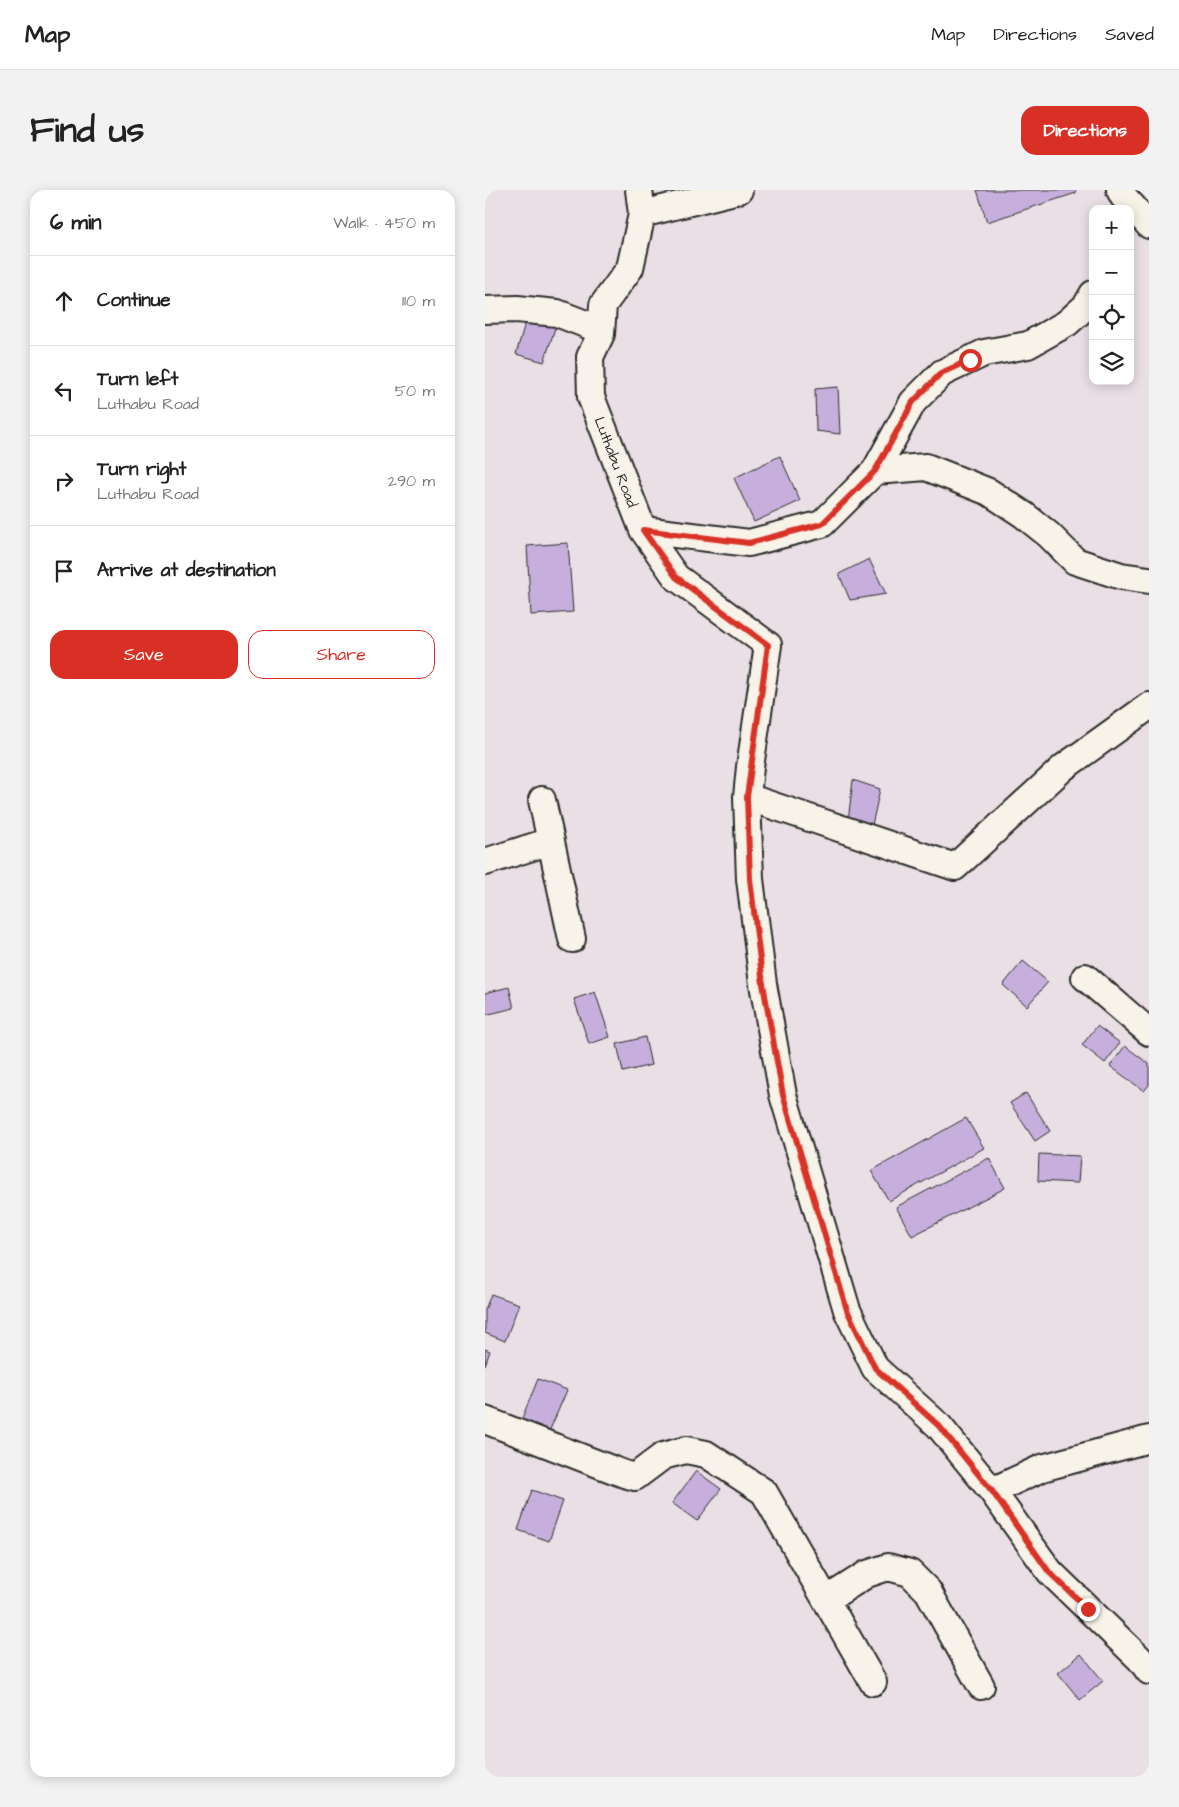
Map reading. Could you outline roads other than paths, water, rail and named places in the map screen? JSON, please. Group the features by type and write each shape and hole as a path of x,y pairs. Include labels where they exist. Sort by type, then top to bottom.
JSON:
{"street":[{"path":"641,202 739,190"},
{"path":"1121,198 1149,225"},
{"name":"Luthabu Road","path":"641,202 630,268 603,305 601,330 591,357 591,398 643,530 676,577 768,645 747,797 750,879 763,984 783,1095 847,1310 875,1368 939,1426 992,1491 1049,1572 1140,1659 1149,1671"},
{"path":"643,530 749,543 822,524 875,471 913,402 941,373 984,353 1028,345 1067,323 1086,306 1092,295"},
{"path":"485,310 517,309 557,314 601,330"},
{"path":"875,471 926,467 989,492 1025,515 1049,535 1075,561 1121,576 1149,580"},
{"path":"747,797 955,867 1064,767 1149,706"},
{"path":"542,800 572,939"},
{"path":"485,862 551,841"},
{"path":"1085,977 1149,1032"},
{"path":"485,1420 635,1477 663,1456 686,1450 706,1454 764,1492 873,1682"},
{"path":"992,1491 1042,1468 1149,1439"},
{"path":"826,1600 867,1574 888,1567 910,1573 928,1592 981,1686"}]}
